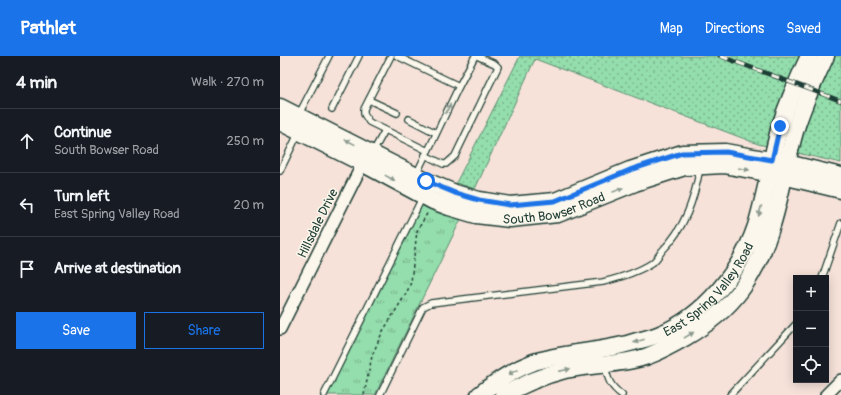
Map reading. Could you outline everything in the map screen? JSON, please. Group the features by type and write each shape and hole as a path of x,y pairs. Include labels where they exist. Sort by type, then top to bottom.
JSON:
{"street":[{"name":"East Spring Valley Road","path":"480,395 499,391 565,370 648,356 674,344 699,329 719,314 738,294 754,271 764,250 771,226 778,168 780,126 788,102 809,56"},
{"name":"East Spring Valley Road","path":"499,391 512,372 535,362 569,354 625,345 661,334 690,317 716,295 731,276 745,252 778,168 797,126 810,89 826,56"},
{"name":"South Bowser Road","path":"280,107 299,124 368,156 455,193 479,200 510,205 555,201 630,170 682,153 726,152 841,190"},
{"name":"South Bowser Road","path":"280,122 299,124"},
{"name":"South Bowser Road","path":"368,156 426,202 476,215 510,219 558,214 635,183 685,167 724,165 778,168 841,176"},
{"name":"Hillsdale Drive","path":"280,330 368,156"},
{"path":"826,395 841,380"}],"lane":[{"path":"280,171 329,56"},
{"path":"332,109 359,56"},
{"path":"391,56 364,109 364,114 369,122 426,153 443,164 446,164 455,156 498,68 496,64 476,56 459,86 436,133 426,153 415,175"},
{"path":"397,56 459,86"},
{"path":"369,100 397,113"},
{"path":"409,119 436,133"},
{"path":"368,156 384,130"},
{"path":"380,395 423,307 431,303 603,282 619,278 652,262 681,228 696,188 700,166"},
{"path":"324,395 426,202"},
{"path":"823,275 841,223"},
{"path":"730,395 793,327"},
{"path":"605,363 608,381 622,395"}],"path":[{"path":"364,395 372,356 383,331 407,292 411,282 417,231 426,202"}],"green space":[{"path":"520,56 841,56 841,163 758,144 535,59 475,189 456,183"},
{"path":"421,200 462,217 375,395 325,395"}],"railway":[{"path":"720,56 841,101"}],"route":[{"path":"426,181 455,193 479,200 510,205 555,201 630,170 682,153 726,152 772,160 780,126"}]}
